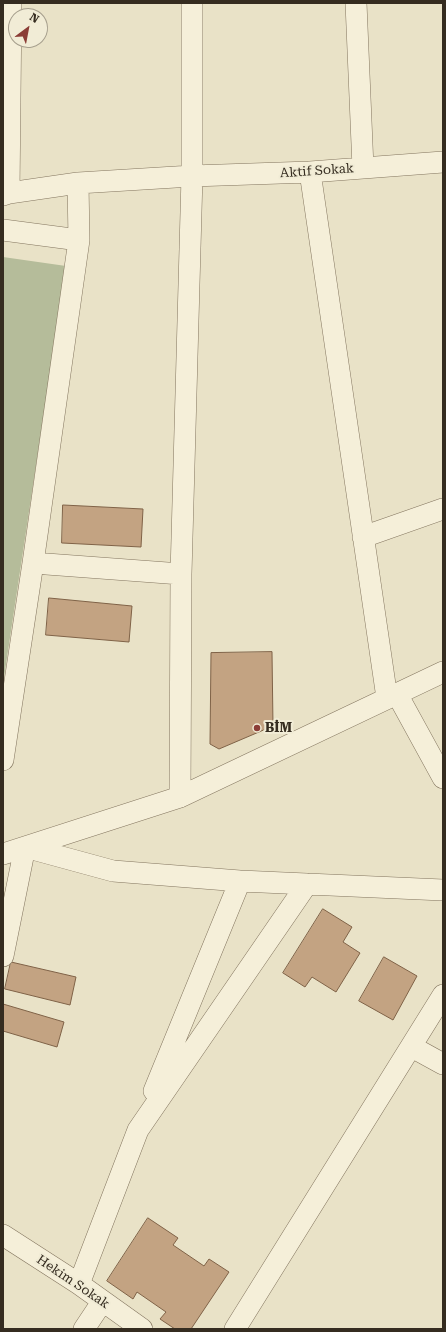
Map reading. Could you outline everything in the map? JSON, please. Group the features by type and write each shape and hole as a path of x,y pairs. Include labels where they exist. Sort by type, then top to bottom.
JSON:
{"street":[{"path":"6,194 11,3"},
{"path":"180,797 181,574 192,176 192,3"},
{"path":"356,3 363,168"},
{"name":"Aktif Sokak","path":"6,194 78,183 192,176 310,172 443,162"},
{"path":"310,172 363,537 392,696 443,778"},
{"path":"3,760 33,564 79,240 78,183"},
{"path":"3,230 79,240"},
{"path":"363,537 443,509"},
{"path":"33,564 181,574"},
{"path":"3,854 180,797 443,672"},
{"path":"25,847 113,871 240,881 443,890"},
{"path":"3,956 25,847"},
{"path":"79,1284 138,1130 240,881"},
{"path":"138,1130 307,884"},
{"path":"235,1329 443,995"},
{"path":"412,1047 443,1064"},
{"name":"Hekim Sokak","path":"3,1235 79,1284 102,1302 142,1329"},
{"path":"84,1329 102,1302"}],"green space":[{"path":"3,257 66,266 3,684"}],"building":[{"path":"63,505 143,509 141,547 62,543"},
{"path":"49,598 132,606 129,642 46,635"},
{"path":"272,652 273,726 219,749 210,744 211,653"},
{"path":"323,909 352,927 343,942 360,953 336,992 312,977 305,987 283,973"},
{"path":"384,957 417,976 393,1020 359,1001"},
{"path":"11,962 76,977 70,1005 5,989"},
{"path":"3,1004 64,1022 57,1047 3,1031"},
{"path":"148,1218 178,1238 173,1245 204,1266 209,1259 229,1272 191,1329 175,1329 160,1319 166,1312 137,1292 133,1299 107,1281"}],"place":[{"name":"BİM","path":"257,728"}]}
